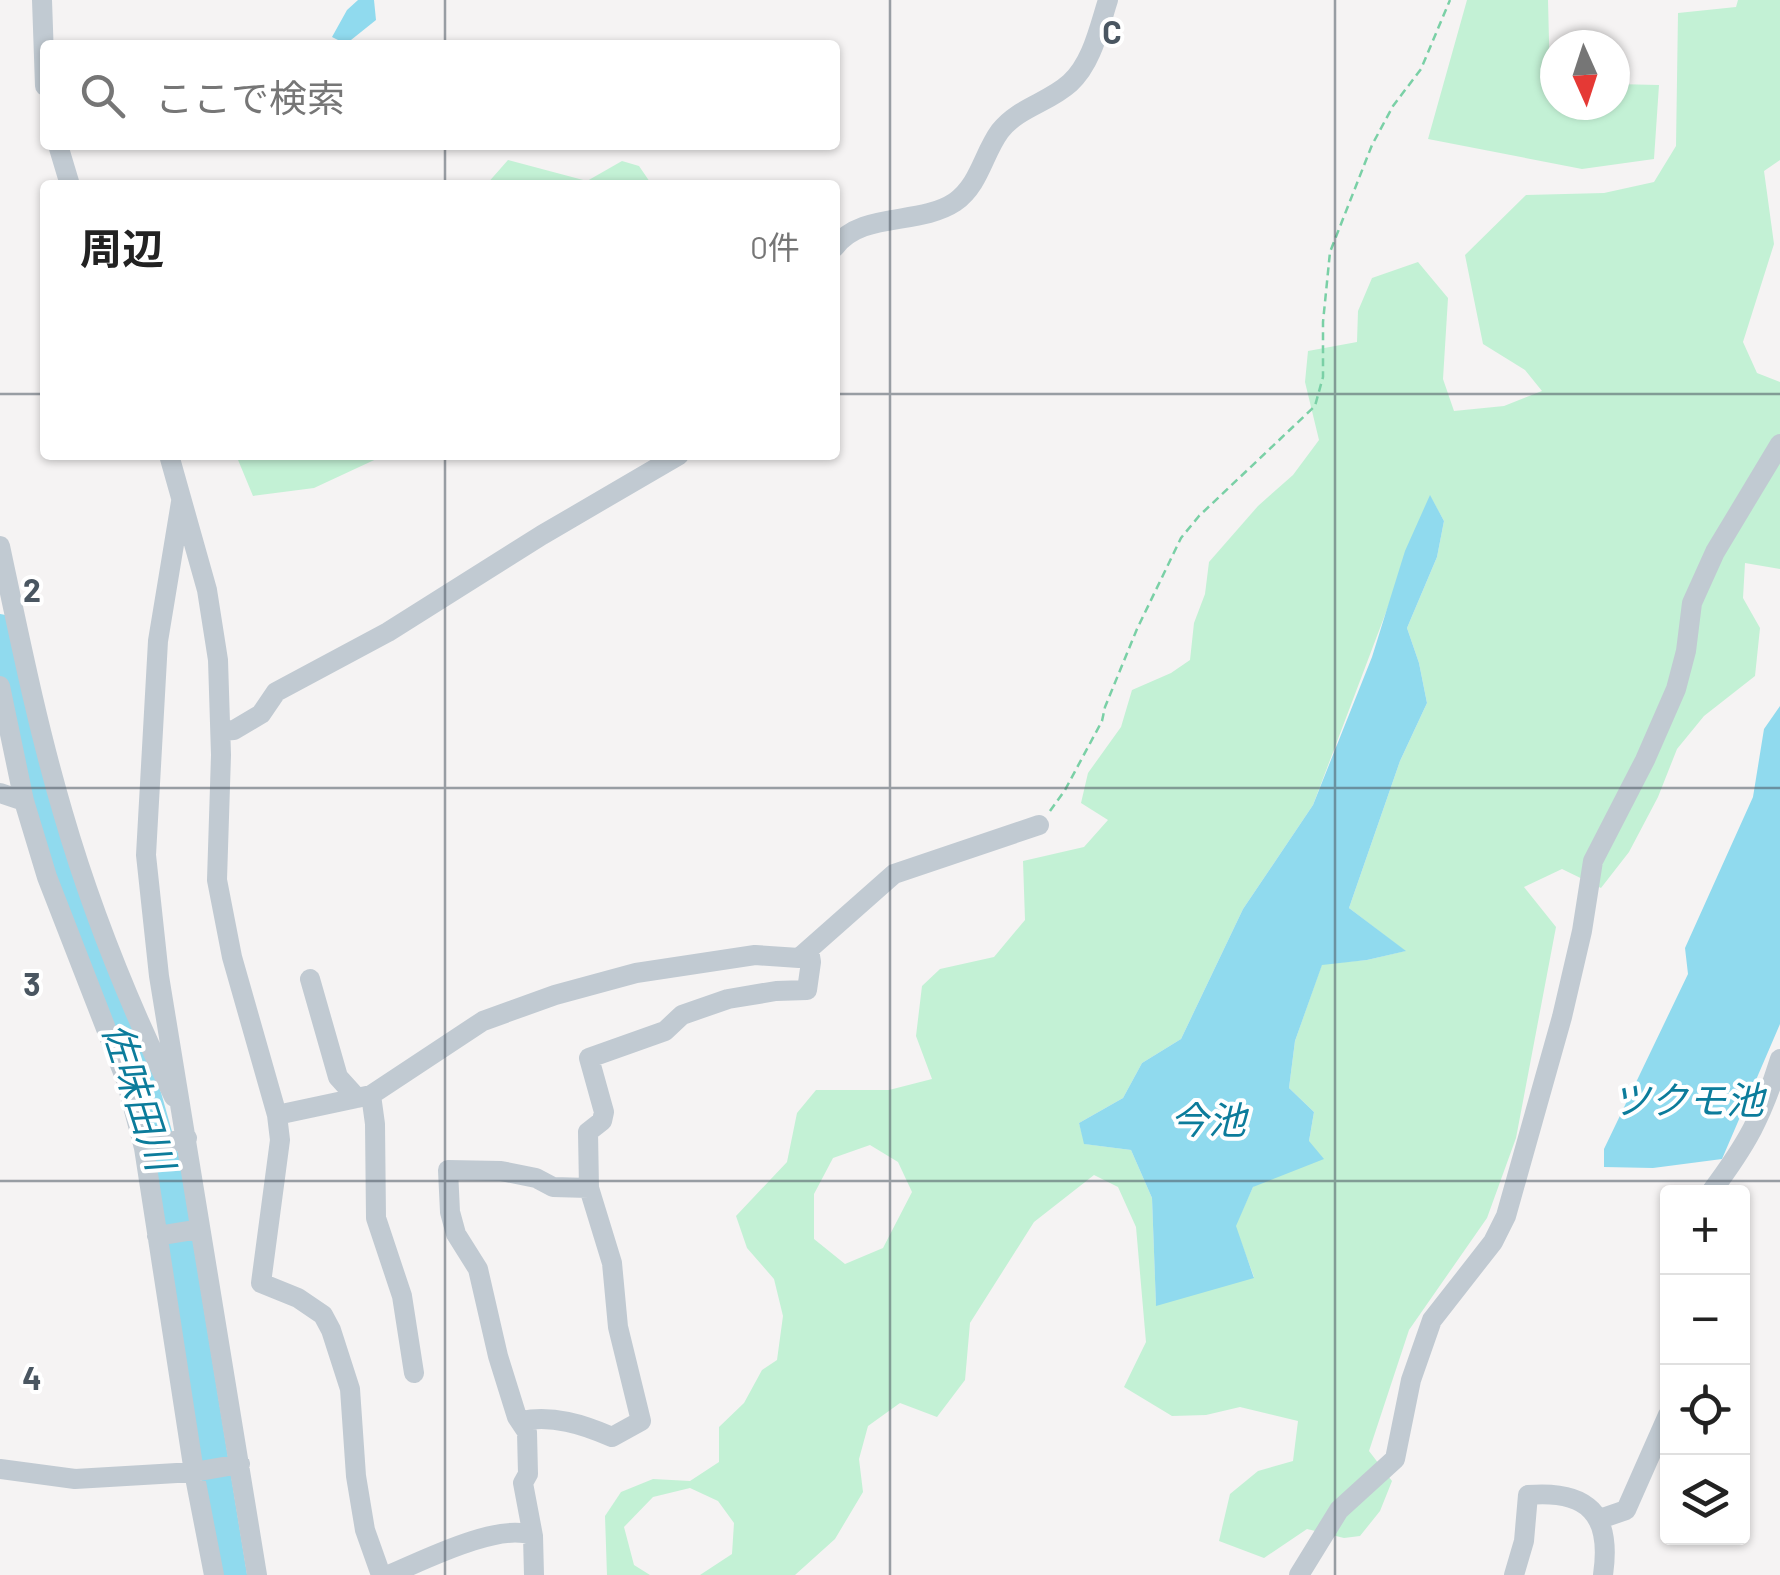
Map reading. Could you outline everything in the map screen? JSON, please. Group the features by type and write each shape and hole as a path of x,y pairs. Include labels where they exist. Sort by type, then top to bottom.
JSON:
{"street":[{"path":"42,0 43,40"},
{"path":"840,241 863,226 920,216 954,203 973,184 998,134 1016,114 1070,83 1094,48 1108,0"},
{"path":"60,150 68,180"},
{"path":"1299,1575 1338,1510 1395,1459 1411,1380 1432,1320 1493,1242 1506,1216 1562,1016 1582,932 1593,860 1645,760 1676,689 1686,652 1692,603 1715,552 1780,444"},
{"path":"171,460 207,590 218,660 221,731 217,880 232,957 277,1116 280,1140 262,1284 298,1298 322,1314 332,1330 350,1389 356,1476 365,1530 381,1575"},
{"path":"221,731 234,730 261,714 276,692 388,632 542,535 671,460"},
{"path":"182,496 158,641 146,855 198,1230 257,1575"},
{"path":"0,546 63,815 184,1133"},
{"path":"0,686 24,800 47,877 126,1080 146,1147 214,1575"},
{"path":"0,793 24,800"},
{"path":"277,1116 364,1096 483,1021 555,995 636,973 756,955 798,958 894,874 1039,825"},
{"path":"521,1421 539,1418 583,1424 612,1437 641,1421 618,1327 612,1263 589,1188 588,1132 602,1120 604,1112 589,1058 665,1031 682,1015 728,1000 776,990 807,990 809,950"},
{"path":"310,979 338,1077 364,1096 375,1124 376,1218 402,1296 414,1372"},
{"path":"1716,1185 1748,1142 1766,1104 1780,1059"},
{"path":"146,1147 184,1133"},
{"path":"534,1575 533,1536 522,1484 528,1474 527,1432 498,1356 478,1269 456,1234 450,1212 448,1170 501,1171 553,1186 589,1188"},
{"path":"159,1236 198,1230"},
{"path":"1600,1519 1626,1510 1660,1433"},
{"path":"0,1469 76,1479 196,1472 236,1464"},
{"path":"1514,1575 1524,1541 1528,1495 1555,1493 1581,1501 1600,1519 1604,1536 1603,1575"},
{"path":"389,1575 475,1540 524,1532 533,1536"}],"path":[{"path":"1039,825 1065,790 1102,721 1104,707 1137,629 1181,538 1199,516 1315,406 1323,377 1323,322 1330,252 1359,172 1393,106 1420,69 1450,0"}],"green space":[{"path":"1467,0 1548,0 1549,30 1540,30 1540,120 1630,120 1630,84 1659,85 1654,159 1582,169 1428,139"},
{"path":"1738,0 1780,0 1780,160 1764,171 1774,244 1743,342 1757,373 1780,382 1780,569 1745,563 1743,598 1760,628 1755,676 1704,716 1677,749 1658,797 1629,852 1601,888 1562,869 1524,887 1556,927 1516,1138 1487,1218 1409,1330 1369,1451 1392,1481 1380,1511 1360,1536 1344,1538 1307,1529 1264,1558 1219,1541 1230,1494 1258,1471 1293,1461 1298,1421 1240,1407 1206,1415 1172,1416 1124,1387 1146,1342 1136,1227 1118,1187 1094,1175 1034,1222 970,1323 965,1380 937,1417 900,1403 868,1426 859,1459 863,1492 835,1539 795,1575 700,1575 732,1554 734,1523 718,1501 690,1488 653,1497 624,1527 634,1565 650,1575 607,1575 605,1516 621,1492 653,1479 690,1481 719,1462 719,1427 744,1403 762,1370 777,1360 783,1316 774,1279 747,1248 736,1216 787,1162 797,1113 816,1090 889,1090 932,1079 916,1036 922,986 940,969 994,957 1025,920 1023,861 1084,847 1108,820 1081,803 1088,773 1121,727 1132,690 1190,660 1194,623 1205,594 1209,562 1258,506 1293,475 1319,440 1305,382 1308,351 1357,342 1358,311 1372,278 1418,262 1448,298 1443,379 1454,411 1504,406 1542,391 1525,370 1483,344 1465,255 1526,195 1604,193 1654,182 1676,146 1678,13 1736,7","holes":["1430,496 1444,521 1437,557 1407,628 1427,703 1400,761 1349,908 1405,951 1367,960 1322,964 1295,1041 1289,1088 1314,1112 1309,1141 1253,1187 1235,1226 1254,1277 1156,1305 1152,1198 1131,1150 1085,1144 1079,1123 1123,1098 1142,1063 1181,1039 1243,909 1313,805","870,1145 898,1162 912,1192 883,1248 845,1264 814,1239 814,1194 833,1158"]},
{"path":"508,160 583,180 490,180"},
{"path":"622,161 639,166 649,180 589,180"},
{"path":"238,460 374,460 314,488 253,496"}],"water":[{"path":"358,0 374,0 376,20 351,40 338,40 332,37 347,10"},
{"name":"今池","path":"1430,495 1444,521 1437,557 1407,628 1427,703 1400,761 1349,908 1406,951 1322,965 1295,1041 1289,1088 1314,1112 1309,1141 1324,1159 1253,1187 1236,1226 1254,1278 1156,1306 1152,1198 1131,1150 1084,1144 1079,1123 1123,1098 1142,1063 1181,1039 1243,909 1313,805 1372,657 1405,551"},
{"name":"ツクモ池","path":"1780,706 1780,1024 1722,1159 1653,1168 1604,1167 1604,1149 1688,974 1685,948 1753,797 1764,729"}],"waterway":[{"name":"佐味田川","path":"0,629 39,802 147,1098 165,1162 232,1575"}]}
